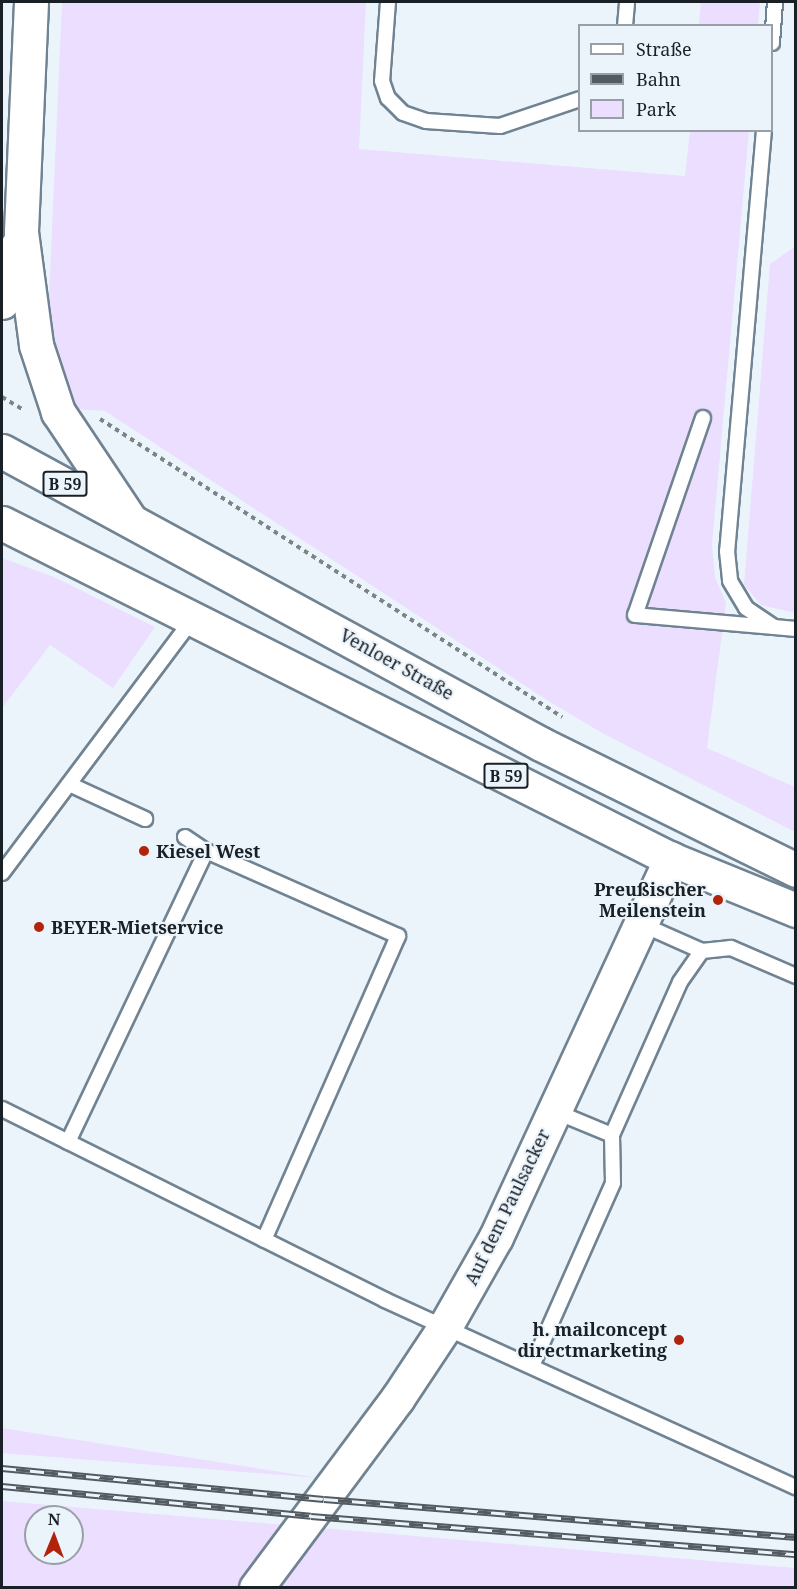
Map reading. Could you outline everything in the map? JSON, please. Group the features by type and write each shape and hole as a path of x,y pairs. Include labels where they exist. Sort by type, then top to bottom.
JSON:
{"main road":[{"path":"31,2 21,232 36,345 58,412 129,518"},
{"path":"2,302 21,232"},
{"name":"Venloer Straße","path":"2,451 541,744 690,815 795,870"},
{"name":"B 59","path":"2,523 671,859 795,910"},
{"name":"Auf dem Paulsacker","path":"256,1587 390,1408 446,1325 496,1237 690,815"}],"lane":[{"path":"388,2 381,81 388,98 403,112 426,121 500,126 578,99"},
{"path":"625,24 627,2"},
{"path":"773,24 775,2"},
{"path":"764,132 727,551 730,582 746,609 774,627"},
{"path":"703,418 635,615 795,630"},
{"path":"2,873 192,620"},
{"path":"69,784 145,819"},
{"path":"185,837 206,851 398,936 264,1240"},
{"path":"68,1142 206,851"},
{"path":"641,924 702,951 731,948 795,976"},
{"path":"532,1366 613,1183 612,1135 680,982 702,951"},
{"path":"2,1109 385,1300 446,1325 795,1487"},
{"path":"554,1111 612,1135"}],"path":[{"path":"2,397 26,411 58,412 104,420 567,720"}],"green space":[{"path":"62,2 366,2 359,149 685,176 690,132 749,132 712,544 715,577 726,603 707,748 795,787 795,832 604,734 550,702 105,411 73,409 50,350 48,319"},
{"path":"701,2 760,2 758,24 699,24"},
{"path":"796,246 795,613 761,605 744,585 770,264"},
{"path":"2,558 54,577 155,627 113,688 50,645 2,708"},
{"path":"2,1428 319,1478 2,1453"},
{"path":"2,1501 49,1505 24,1505 24,1565 84,1565 84,1508 795,1568 795,1587 2,1587"}],"railway":[{"path":"2,1468 324,1499 796,1537"},
{"path":"2,1486 311,1516 796,1554"}],"place":[{"name":"Kiesel West","path":"144,851"},
{"name":"Preußischer Meilenstein","path":"718,900"},
{"name":"BEYER-Mietservice","path":"39,927"},
{"name":"h. mailconcept directmarketing","path":"679,1340"}]}
